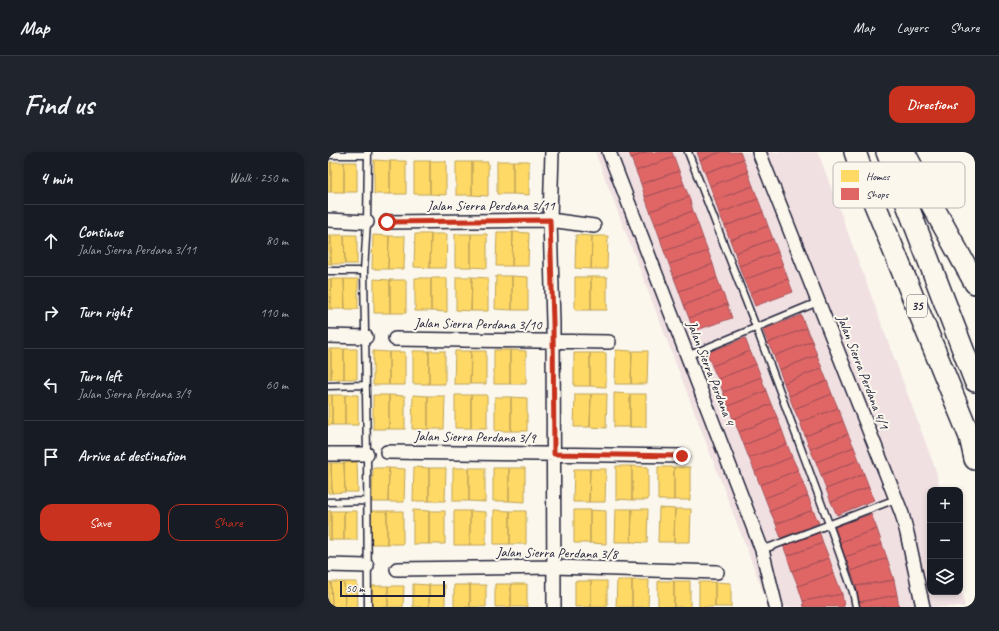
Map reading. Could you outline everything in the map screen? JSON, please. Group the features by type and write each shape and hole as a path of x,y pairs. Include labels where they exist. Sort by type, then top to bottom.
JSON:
{"highway":[{"path":"851,152 856,162"},
{"name":"35","path":"855,152 858,162"},
{"name":"35","path":"887,152 891,162"},
{"path":"904,152 909,162"},
{"name":"35","path":"876,208 970,437 975,459"},
{"name":"35","path":"909,208 975,381"},
{"path":"934,208 975,283"}],"street":[{"path":"552,152 550,220 553,342 554,607"},
{"name":"Jalan Sierra Perdana 4","path":"609,152 762,550 776,607"},
{"name":"Jalan Sierra Perdana 4/1","path":"760,152 902,514 923,607"},
{"path":"328,220 367,222"},
{"name":"Jalan Sierra Perdana 3/11","path":"387,222 550,220 594,226"},
{"path":"328,336 366,337"},
{"name":"Jalan Sierra Perdana 3/10","path":"395,339 609,342"},
{"name":"Jalan Sierra Perdana 3/9","path":"387,452 682,456"},
{"path":"328,454 367,454"},
{"path":"328,565 367,566"},
{"name":"Jalan Sierra Perdana 3/8","path":"397,569 554,567 717,572"}],"lane":[{"path":"688,152 756,327 829,524 853,592 856,607"},
{"path":"328,155 368,154 367,222 364,271 366,337 368,607"},
{"path":"328,271 364,271"},
{"path":"687,356 818,302"},
{"path":"328,386 366,385"},
{"path":"762,550 896,499"},
{"path":"328,502 367,501"}],"shaded area":[{"path":"595,152 818,152 833,193 833,208 839,208 936,471 939,487 927,487 927,595 962,595 965,607 769,607"}],"building: Homes":[{"path":"374,160 390,161 390,194 374,194"},
{"path":"390,161 406,161 406,194 390,194"},
{"path":"414,161 430,161 430,194 414,194"},
{"path":"430,161 446,161 446,195 430,194"},
{"path":"497,161 513,161 513,194 497,194"},
{"path":"513,161 529,161 529,195 513,194"},
{"path":"328,162 331,162 331,192 328,192"},
{"path":"331,162 344,162 344,192 331,192"},
{"path":"344,162 357,162 357,192 344,192"},
{"path":"456,162 472,162 472,195 456,195"},
{"path":"472,162 488,162 488,196 472,195"},
{"path":"497,232 513,232 512,266 496,266"},
{"path":"513,232 529,233 528,266 512,266"},
{"path":"415,234 431,234 430,268 414,267"},
{"path":"431,234 447,234 446,268 430,268"},
{"path":"455,234 471,234 471,267 455,267"},
{"path":"471,234 487,234 487,268 471,267"},
{"path":"328,235 331,235 331,264 328,264"},
{"path":"331,235 344,235 345,264 331,264"},
{"path":"344,235 357,235 357,264 345,264"},
{"path":"373,235 389,236 388,269 372,269"},
{"path":"576,235 592,236 591,269 575,268"},
{"path":"389,236 405,236 404,269 388,269"},
{"path":"592,236 608,236 607,269 591,269"},
{"path":"496,276 512,276 512,310 495,309"},
{"path":"512,276 528,277 528,310 512,310"},
{"path":"456,277 472,277 471,311 456,310"},
{"path":"472,277 488,278 488,311 471,311"},
{"path":"575,277 591,277 591,310 575,310"},
{"path":"591,277 607,277 607,310 591,310"},
{"path":"415,278 431,278 431,311 415,311"},
{"path":"431,278 447,278 447,312 431,311"},
{"path":"328,279 331,279 331,309 328,309"},
{"path":"331,279 344,279 345,309 331,309"},
{"path":"344,279 358,279 358,309 345,309"},
{"path":"374,279 390,280 390,313 374,313"},
{"path":"390,280 406,280 406,313 390,313"},
{"path":"328,349 331,349 331,379 328,379"},
{"path":"331,349 344,349 344,379 331,379"},
{"path":"344,349 357,349 357,379 344,379"},
{"path":"494,350 510,350 510,384 494,384"},
{"path":"510,350 526,351 526,384 510,384"},
{"path":"616,350 632,351 631,384 615,384"},
{"path":"373,351 389,352 389,385 373,385"},
{"path":"413,351 429,351 429,384 413,384"},
{"path":"429,351 445,351 445,384 429,384"},
{"path":"455,351 471,351 470,384 454,384"},
{"path":"471,351 486,351 486,384 470,384"},
{"path":"632,351 648,351 647,384 631,384"},
{"path":"389,352 405,352 405,385 389,385"},
{"path":"574,353 590,353 590,386 574,386"},
{"path":"590,353 606,353 606,387 590,386"},
{"path":"614,393 630,394 630,427 614,427"},
{"path":"575,394 591,394 590,427 574,427"},
{"path":"591,394 607,394 606,428 590,427"},
{"path":"630,394 646,394 646,427 630,427"},
{"path":"328,395 332,395 332,425 328,425"},
{"path":"332,395 345,395 345,425 332,425"},
{"path":"345,395 358,395 358,425 345,425"},
{"path":"373,395 389,395 389,429 373,429"},
{"path":"389,395 405,396 405,429 389,429"},
{"path":"413,395 428,396 428,429 412,429"},
{"path":"455,395 471,395 471,428 455,428"},
{"path":"471,395 487,395 487,428 471,428"},
{"path":"428,396 445,396 444,429 428,429"},
{"path":"495,397 511,397 511,431 495,431"},
{"path":"511,397 527,398 527,431 511,431"},
{"path":"357,462 358,492 345,492 344,463"},
{"path":"328,463 331,463 332,493 328,493"},
{"path":"331,463 344,463 345,492 332,493"},
{"path":"616,466 632,466 632,500 616,499"},
{"path":"632,466 648,467 648,500 632,500"},
{"path":"414,467 429,468 429,501 413,501"},
{"path":"658,467 674,467 674,500 658,500"},
{"path":"674,467 690,467 690,500 674,500"},
{"path":"373,468 389,468 388,502 372,502"},
{"path":"389,468 405,469 404,502 388,502"},
{"path":"429,468 446,468 445,501 429,501"},
{"path":"453,468 469,468 469,501 453,501"},
{"path":"469,468 485,468 485,502 469,501"},
{"path":"493,468 509,468 509,501 493,501"},
{"path":"509,468 525,468 525,502 509,501"},
{"path":"574,469 590,469 589,502 573,502"},
{"path":"590,469 606,469 605,502 589,502"},
{"path":"659,508 675,509 674,542 658,542"},
{"path":"616,509 632,509 631,542 615,542"},
{"path":"632,509 648,509 647,543 631,542"},
{"path":"675,509 691,509 690,542 674,542"},
{"path":"413,510 429,511 429,544 413,544"},
{"path":"494,510 510,511 510,544 494,544"},
{"path":"574,510 590,510 590,543 574,543"},
{"path":"590,510 606,511 606,544 590,543"},
{"path":"328,511 331,511 331,540 328,540"},
{"path":"331,511 344,511 344,540 331,540"},
{"path":"344,511 357,511 357,540 344,540"},
{"path":"371,511 387,511 387,544 371,544"},
{"path":"387,511 403,511 403,544 387,544"},
{"path":"429,511 445,511 445,544 429,544"},
{"path":"454,511 470,511 470,545 454,545"},
{"path":"470,511 486,512 486,545 470,545"},
{"path":"510,511 526,511 526,544 510,544"},
{"path":"617,580 632,580 632,607 616,607"},
{"path":"632,580 649,580 648,607 632,607"},
{"path":"575,581 591,581 591,607 575,607"},
{"path":"591,581 607,581 607,607 591,607"},
{"path":"658,581 674,581 674,607 658,607"},
{"path":"674,581 690,581 690,607 674,607"},
{"path":"328,582 331,582 332,607 328,607"},
{"path":"331,582 344,582 345,607 332,607"},
{"path":"344,582 357,582 358,607 345,607"},
{"path":"699,582 715,582 715,607 699,607"},
{"path":"715,582 731,583 731,607 715,607"},
{"path":"413,584 429,585 429,607 413,607"},
{"path":"495,584 511,584 511,607 495,607"},
{"path":"511,584 527,584 527,607 511,607"},
{"path":"429,585 445,585 445,607 429,607"},
{"path":"454,585 470,585 470,607 454,607"},
{"path":"470,585 486,585 486,607 470,607"},
{"path":"372,586 388,586 388,607 371,607"},
{"path":"388,586 404,586 403,607 388,607"}],"building: Shops":[{"path":"629,152 647,152 631,158"},
{"path":"647,152 672,152 674,157 636,171 631,158"},
{"path":"697,152 721,152 700,160"},
{"path":"721,152 740,152 743,159 705,173 700,160"},
{"path":"674,157 679,171 641,184 636,171"},
{"path":"743,159 748,172 710,186 705,173"},
{"path":"679,171 684,184 645,197 641,184"},
{"path":"748,172 753,186 715,200 710,186"},
{"path":"684,184 689,197 650,211 645,197"},
{"path":"753,186 758,199 719,213 715,200"},
{"path":"689,197 693,211 655,224 650,211"},
{"path":"758,199 763,212 725,226 719,213"},
{"path":"693,211 698,224 660,238 655,224"},
{"path":"763,212 768,226 730,240 725,226"},
{"path":"698,224 703,238 664,251 660,238"},
{"path":"768,226 773,239 735,253 730,240"},
{"path":"703,238 708,251 669,264 664,251"},
{"path":"773,239 778,252 739,266 735,253"},
{"path":"708,251 713,264 674,278 669,264"},
{"path":"778,252 783,265 744,280 739,266"},
{"path":"713,264 717,278 679,291 674,278"},
{"path":"783,265 788,279 750,293 744,280"},
{"path":"717,278 722,291 684,305 679,291"},
{"path":"788,279 793,292 755,306 750,293"},
{"path":"722,291 727,304 689,318 684,305"},
{"path":"727,304 732,318 694,331 689,318"},
{"path":"801,315 806,328 768,343 763,330"},
{"path":"806,328 812,341 774,356 768,343"},
{"path":"745,338 750,351 712,366 707,353"},
{"path":"812,341 817,355 779,370 774,356"},
{"path":"750,351 756,364 718,379 712,366"},
{"path":"817,355 822,368 784,383 779,370"},
{"path":"756,364 761,377 723,392 718,379"},
{"path":"822,368 827,381 789,396 784,383"},
{"path":"761,377 766,391 728,406 723,392"},
{"path":"827,381 832,394 794,409 789,396"},
{"path":"766,391 771,404 733,419 728,406"},
{"path":"832,394 838,408 800,422 794,409"},
{"path":"771,404 777,417 739,432 733,419"},
{"path":"838,408 843,421 805,436 800,422"},
{"path":"777,417 782,430 744,445 739,432"},
{"path":"843,421 848,434 810,449 805,436"},
{"path":"782,430 787,444 749,458 744,445"},
{"path":"848,434 854,447 816,462 810,449"},
{"path":"787,444 792,457 755,472 749,458"},
{"path":"854,447 859,460 821,475 816,462"},
{"path":"792,457 798,470 760,485 755,472"},
{"path":"859,460 864,474 826,489 821,475"},
{"path":"798,470 803,483 765,498 760,485"},
{"path":"864,474 869,487 831,502 826,489"},
{"path":"803,483 808,496 770,511 765,498"},
{"path":"869,487 874,500 837,515 831,502"},
{"path":"808,496 813,510 776,524 770,511"},
{"path":"813,510 819,523 781,538 776,524"},
{"path":"871,514 877,529 840,542 835,527"},
{"path":"877,529 882,544 845,557 840,542"},
{"path":"819,531 823,543 787,556 783,545"},
{"path":"823,543 829,558 792,571 787,556"},
{"path":"882,544 887,558 851,571 845,557"},
{"path":"829,558 834,573 798,586 792,571"},
{"path":"887,558 894,580 856,586 851,571"},
{"path":"834,573 842,594 803,601 798,586"},
{"path":"894,580 897,595 859,602 856,586"},
{"path":"842,594 844,607 804,607 803,601"},
{"path":"897,595 899,607 860,607 859,602"}],"route":[{"path":"387,222 550,220 553,323 554,454 682,456"}]}
